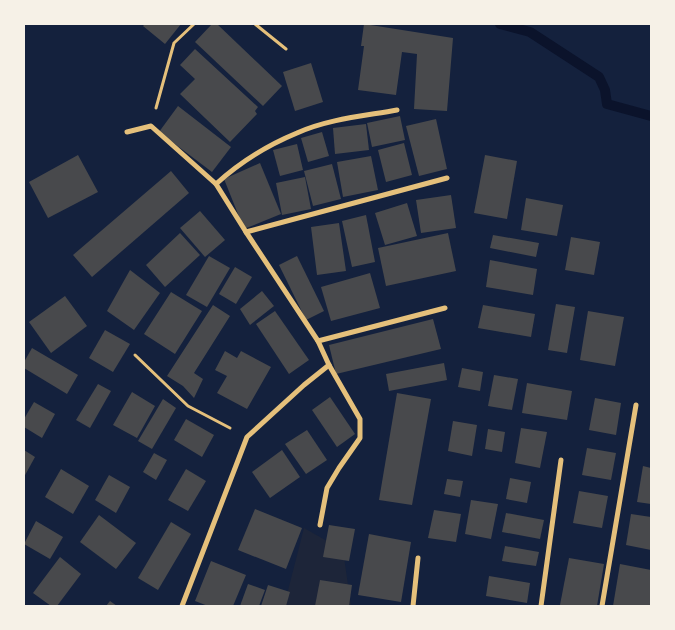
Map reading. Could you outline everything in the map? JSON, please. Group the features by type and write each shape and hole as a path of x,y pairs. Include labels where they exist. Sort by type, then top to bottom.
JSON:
{"street":[{"path":"216,184 257,154 297,133 325,124 397,110"},
{"path":"127,132 151,126 216,184 318,341 329,365 360,419 360,438 338,468 327,488 320,525"},
{"path":"246,232 448,178"},
{"path":"318,341 445,308"},
{"path":"182,606 247,437 329,365"},
{"path":"602,606 636,405"},
{"path":"541,606 561,460"},
{"path":"413,606 418,558"}],"path":[{"path":"151,126 174,43 194,24"},
{"path":"255,24 286,49"},
{"path":"134,355 188,406 247,437"}],"shaded area":[{"path":"304,528 343,550 351,606 284,606"}],"building":[{"path":"145,24 181,24 165,44 143,26"},
{"path":"212,24 217,24 282,86 263,106 195,42"},
{"path":"364,24 453,38 447,111 414,109 417,54 402,52 396,95 358,90 364,46 361,46"},
{"path":"195,49 258,107 255,111 257,114 230,142 180,94 195,79 180,65"},
{"path":"311,63 323,102 295,111 283,72"},
{"path":"178,106 231,147 212,172 159,132"},
{"path":"400,116 405,140 372,147 367,123"},
{"path":"436,119 447,169 419,176 406,126"},
{"path":"366,124 369,150 335,154 333,128"},
{"path":"322,132 329,156 308,162 301,138"},
{"path":"404,143 412,175 386,182 378,150"},
{"path":"297,144 303,170 280,176 273,150"},
{"path":"78,155 98,192 48,218 29,182"},
{"path":"485,155 517,161 507,219 474,213"},
{"path":"371,156 378,190 343,197 337,162"},
{"path":"260,163 281,214 244,229 224,179"},
{"path":"332,164 341,199 313,206 304,171"},
{"path":"171,171 189,193 92,277 73,255"},
{"path":"305,177 311,209 282,215 276,183"},
{"path":"451,195 456,228 421,233 416,200"},
{"path":"526,198 563,205 557,236 521,230"},
{"path":"407,203 417,236 385,245 375,213"},
{"path":"200,211 225,240 205,257 180,228"},
{"path":"366,215 375,262 352,267 342,221"},
{"path":"339,223 346,271 317,275 311,227"},
{"path":"180,233 200,255 165,287 146,265"},
{"path":"448,233 456,271 386,286 378,248"},
{"path":"493,235 539,243 536,257 490,248"},
{"path":"571,237 600,242 594,275 565,270"},
{"path":"209,256 230,268 207,307 186,295"},
{"path":"297,256 324,311 306,320 279,265"},
{"path":"490,260 537,269 533,295 486,287"},
{"path":"235,267 252,277 236,304 219,294"},
{"path":"130,270 160,293 134,330 107,311"},
{"path":"370,273 380,308 331,321 321,287"},
{"path":"262,291 274,306 250,325 240,309"},
{"path":"171,292 202,311 175,354 144,334"},
{"path":"65,296 87,326 51,353 29,322"},
{"path":"556,304 575,307 567,353 548,350"},
{"path":"213,305 230,316 194,373 203,379 194,398 183,386 167,376"},
{"path":"483,305 535,314 531,337 478,328"},
{"path":"275,311 309,360 289,374 256,324"},
{"path":"588,311 624,317 615,366 580,360"},
{"path":"433,319 441,349 336,374 329,345"},
{"path":"105,330 130,344 113,372 89,358"},
{"path":"32,348 78,375 67,394 24,368 24,362"},
{"path":"225,351 237,358 241,351 271,367 247,409 217,393 227,376 215,370"},
{"path":"444,363 447,380 389,391 386,374"},
{"path":"462,368 483,372 480,391 458,387"},
{"path":"494,375 518,379 512,410 488,406"},
{"path":"527,383 572,391 567,420 522,413"},
{"path":"98,384 111,391 90,428 76,420"},
{"path":"132,392 155,406 137,438 113,425"},
{"path":"397,393 431,399 412,505 379,500"},
{"path":"330,397 355,434 337,447 312,410"},
{"path":"595,398 621,403 616,435 589,430"},
{"path":"163,399 176,408 152,449 138,441"},
{"path":"34,402 55,414 42,438 24,427 24,419"},
{"path":"186,419 214,435 202,457 174,440"},
{"path":"453,421 477,425 472,456 448,451"},
{"path":"521,428 547,432 540,468 515,463"},
{"path":"488,429 505,432 502,452 485,449"},
{"path":"307,430 327,460 306,474 285,444"},
{"path":"587,448 616,453 611,480 582,475"},
{"path":"24,450 35,457 24,477"},
{"path":"282,450 300,477 270,498 252,472"},
{"path":"154,453 167,460 156,480 143,472"},
{"path":"643,466 651,468 651,504 637,502"},
{"path":"61,469 89,486 73,514 45,497"},
{"path":"186,469 206,481 188,511 168,500"},
{"path":"109,475 130,487 116,513 95,500"},
{"path":"510,478 531,482 527,503 506,499"},
{"path":"447,479 463,481 460,497 444,494"},
{"path":"579,491 608,496 602,528 573,523"},
{"path":"471,500 498,504 491,539 465,534"},
{"path":"255,509 302,528 286,569 238,550"},
{"path":"434,510 461,514 456,542 428,538"},
{"path":"506,513 544,520 540,539 502,532"},
{"path":"631,514 651,517 651,550 626,545"},
{"path":"99,515 136,543 116,569 80,542"},
{"path":"36,521 63,537 50,559 24,544"},
{"path":"171,522 191,534 158,590 138,578"},
{"path":"329,525 355,529 349,561 323,557"},
{"path":"369,534 411,542 401,602 358,595"},
{"path":"505,546 539,552 536,566 502,561"},
{"path":"60,557 81,574 57,606 51,606 33,593"},
{"path":"569,558 604,564 597,606 560,605"},
{"path":"211,561 246,575 233,606 208,606 195,601"},
{"path":"620,564 651,570 650,606 613,606"},
{"path":"489,576 530,583 527,603 486,596"},
{"path":"320,580 352,585 349,606 315,606"},
{"path":"248,584 265,590 259,606 240,606"},
{"path":"268,585 290,592 286,606 261,606"},
{"path":"110,601 117,606 106,606"}],"waterway":[{"path":"500,24 530,32 599,77 605,90 607,104 651,116"}]}
